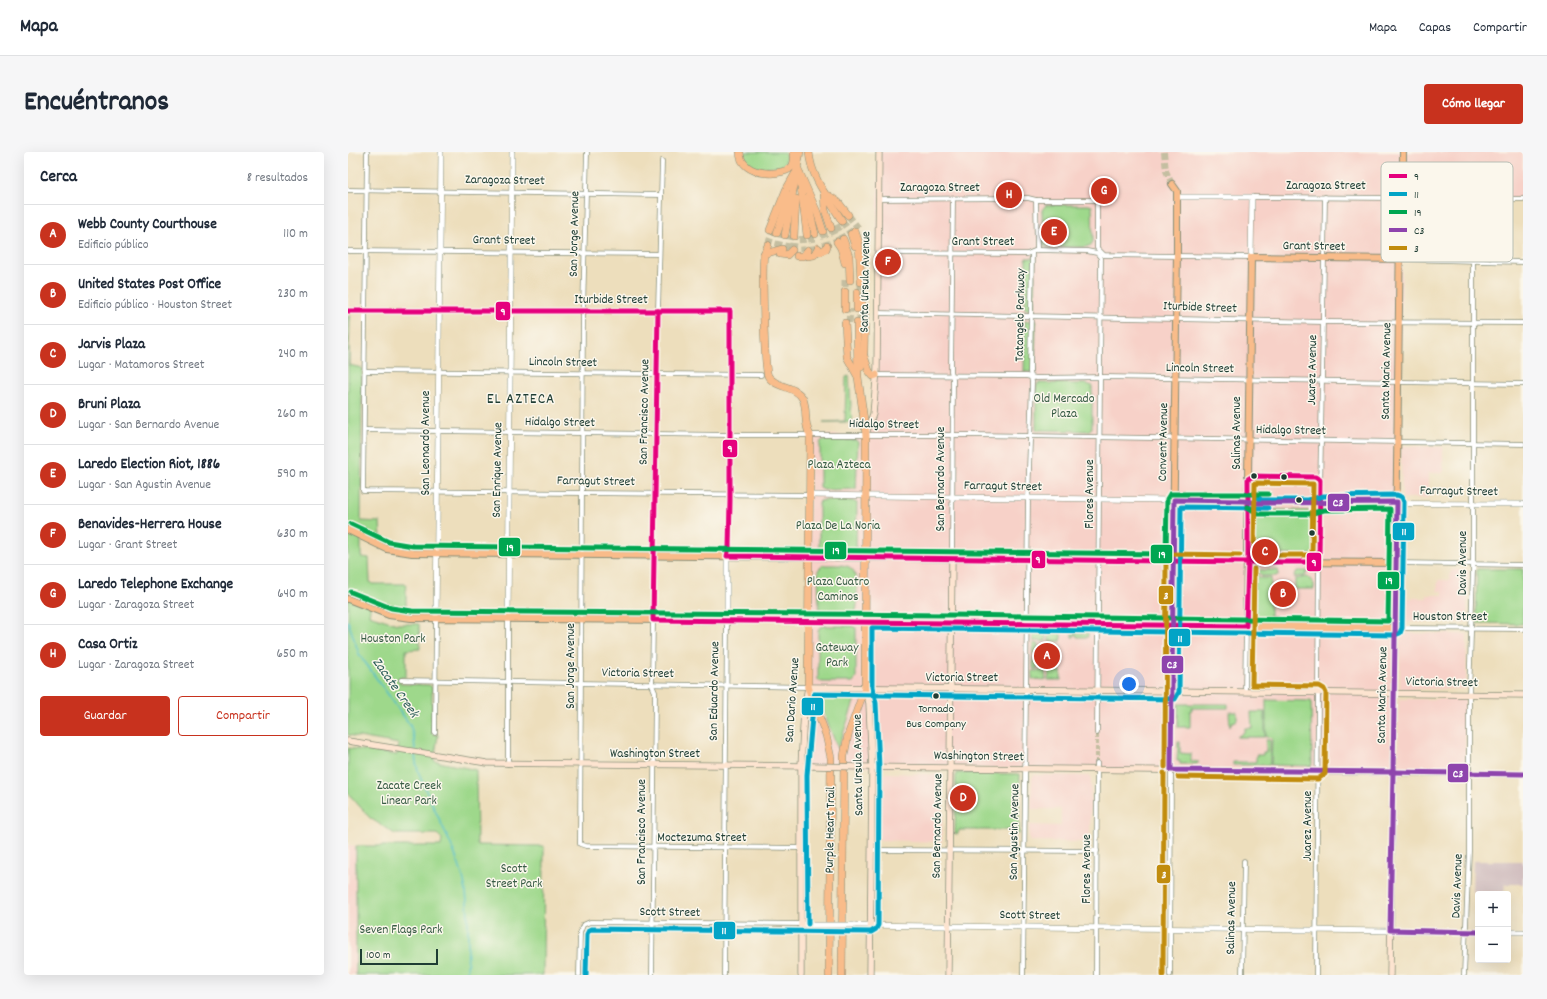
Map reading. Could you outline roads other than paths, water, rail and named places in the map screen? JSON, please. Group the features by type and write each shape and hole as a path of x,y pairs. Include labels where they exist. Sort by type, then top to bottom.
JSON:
{"highway":[{"path":"740,152 741,160 748,169 784,172 790,168 794,160 794,152"},
{"path":"796,234 798,168 800,152"},
{"path":"809,152 813,171 824,193 834,226"},
{"path":"796,234 798,168"},
{"path":"796,234 798,168"},
{"path":"796,234 798,168"},
{"path":"796,234 817,212 798,168"},
{"path":"824,193 845,218"},
{"path":"855,231 859,251 853,280 856,252 855,231"},
{"path":"840,240 853,280"},
{"path":"764,254 796,251 764,254"},
{"name":"San Dario Avenue","path":"764,254 764,329 767,370 771,379 802,397 805,406 806,427 810,435 808,687"},
{"path":"854,301 866,310 864,352 858,377"},
{"path":"853,323 858,377 847,357 853,323"},
{"path":"864,352 868,372 873,376 876,375"},
{"name":"Santa Ursula Avenue","path":"858,377 866,435 865,688"},
{"name":"Purple Heart Trail","path":"808,687 826,735 831,758 829,975"},
{"name":"Purple Heart Trail","path":"842,975 844,756 848,735 865,688"}],"main road":[{"name":"Santa Ursula Avenue","path":"866,435 874,414 876,375 879,152"},
{"path":"1172,184 1177,194"},
{"name":"Convent Avenue","path":"1172,625 1177,318 1177,194"},
{"name":"Grant Street","path":"1251,257 1381,259"},
{"name":"Salinas Avenue","path":"1246,626 1248,562 1248,380 1251,257"},
{"name":"Santa Maria Avenue","path":"1390,975 1400,262"},
{"path":"348,530 360,537 395,551 436,554 810,556 1028,560 1395,563"},
{"name":"San Bernardo Avenue","path":"948,975 952,558"},
{"name":"Houston Street","path":"348,599 370,609 397,617 1395,628"},
{"name":"Victoria Street","path":"808,687 1523,695"},
{"name":"San Dario Avenue","path":"801,975 801,766 804,710 808,687"},
{"name":"Santa Ursula Avenue","path":"865,688 869,703 872,767 870,975"},
{"name":"Washington Street","path":"348,741 468,761 508,764 950,767 1523,774"}],"street":[{"path":"364,430 367,152"},
{"name":"San Leonardo Avenue","path":"435,733 441,152"},
{"name":"San Enrique Avenue","path":"508,764 512,152"},
{"name":"San Jorge Avenue","path":"580,844 583,311 587,152"},
{"name":"San Francisco Avenue","path":"652,975 653,765 655,692 652,685 655,434 662,161"},
{"name":"Zaragoza Street","path":"348,190 661,195"},
{"name":"Zaragoza Street","path":"1177,194 1252,197 1381,198"},
{"name":"Salinas Avenue","path":"1251,257 1252,197"},
{"name":"San Bernardo Avenue","path":"952,558 953,435 951,314 953,198"},
{"name":"Zaragoza Street","path":"878,199 1028,198 1036,200 1097,200 1097,248"},
{"name":"Juarez Avenue","path":"1316,975 1319,693 1318,626 1325,198"},
{"name":"Zaragoza Street","path":"1513,199 1523,199"},
{"path":"1036,200 1037,250"},
{"path":"1097,248 1102,256"},
{"name":"Grant Street","path":"1087,251 1097,248"},
{"name":"Grant Street","path":"878,253 1032,253 1037,250 1087,251 1097,253 1102,256 1251,257"},
{"name":"Grant Street","path":"348,251 512,253 585,252 659,254"},
{"name":"Tatangelo Parkway","path":"1031,377 1032,253"},
{"name":"Flores Avenue","path":"1098,733 1100,560 1099,438 1102,256"},
{"name":"Davis Avenue","path":"1464,975 1469,852 1469,695 1473,565 1474,262"},
{"name":"Grant Street","path":"1513,262 1523,262"},
{"name":"Iturbide Street","path":"348,311 730,311"},
{"name":"San Eduardo Avenue","path":"724,975 727,556 729,548 730,501 728,495 730,311"},
{"name":"Iturbide Street","path":"877,313 1101,316 1323,322 1523,323"},
{"name":"Lincoln Street","path":"365,371 761,375"},
{"name":"Lincoln Street","path":"876,375 1523,384"},
{"name":"San Agustin Avenue","path":"1024,975 1028,499 1031,377"},
{"name":"Hidalgo Street","path":"364,430 729,435 953,435 1175,440 1523,444"},
{"name":"Farragut Street","path":"364,430 364,492 866,495 1028,499 1248,501 1259,503 1397,502 1523,504"},
{"path":"1395,563 1523,565"},
{"name":"Convent Avenue","path":"1170,975 1172,625"},
{"name":"Salinas Avenue","path":"1245,692 1246,626"},
{"name":"Houston Street","path":"1395,628 1523,629"},
{"name":"Victoria Street","path":"401,680 808,687"},
{"name":"Flores Avenue","path":"1096,975 1097,763"},
{"name":"Moctezuma Street","path":"580,844 586,846 653,848 801,848"},
{"path":"872,850 1097,851"},
{"name":"Salinas Avenue","path":"1242,975 1244,862"},
{"name":"Scott Street","path":"579,975 580,933 583,925 590,922 1475,932"},
{"path":"1511,932 1523,932"}],"waterway":[{"name":"Zacate Creek","path":"348,621 359,654 410,725 414,738 415,750"},
{"name":"Zacate Creek","path":"415,754 417,768 422,781 458,862 464,881 468,915 467,975"}],"tunnel":[{"path":"1164,152 1166,171 1172,184"},
{"path":"848,215 858,228"},
{"path":"842,221 851,234"},
{"path":"836,225 843,239"},
{"path":"831,228 837,242"},
{"path":"768,245 773,231"},
{"path":"823,231 827,246"},
{"path":"778,248 781,234"},
{"path":"787,250 790,235"},
{"path":"811,235 813,249"},
{"path":"792,250 794,236"},
{"path":"802,236 803,251"},
{"path":"845,280 845,292"},
{"path":"861,282 861,296"},
{"path":"849,323 850,309"},
{"path":"860,309 860,323"},
{"path":"1097,733 1097,763"}],"place":[{"name":"Laredo Telephone Exchange","path":"1104,191"},
{"name":"Casa Ortiz","path":"1009,195"},
{"name":"Laredo Election Riot, 1886","path":"1054,232"},
{"name":"Benavides-Herrera House","path":"888,262"},
{"name":"Jarvis Plaza","path":"1265,552"},
{"name":"United States Post Office","path":"1283,594"},
{"name":"Webb County Courthouse","path":"1047,656"},
{"name":"Tornado Bus Company","path":"936,696"},
{"name":"Bruni Plaza","path":"963,798"}],"district":[{"name":"EL AZTECA","path":"521,400"}],"park label":[{"name":"Old Mercado Plaza","path":"1064,406"},
{"name":"Plaza Azteca","path":"839,465"},
{"name":"Plaza De La Noria","path":"838,526"},
{"name":"Plaza Cuatro Caminos","path":"838,590"},
{"name":"Houston Park","path":"393,639"},
{"name":"Gateway Park","path":"837,656"},
{"name":"Zacate Creek Linear Park","path":"409,794"},
{"name":"Scott Street Park","path":"514,876"},
{"name":"Seven Flags Park","path":"401,930"}]}
